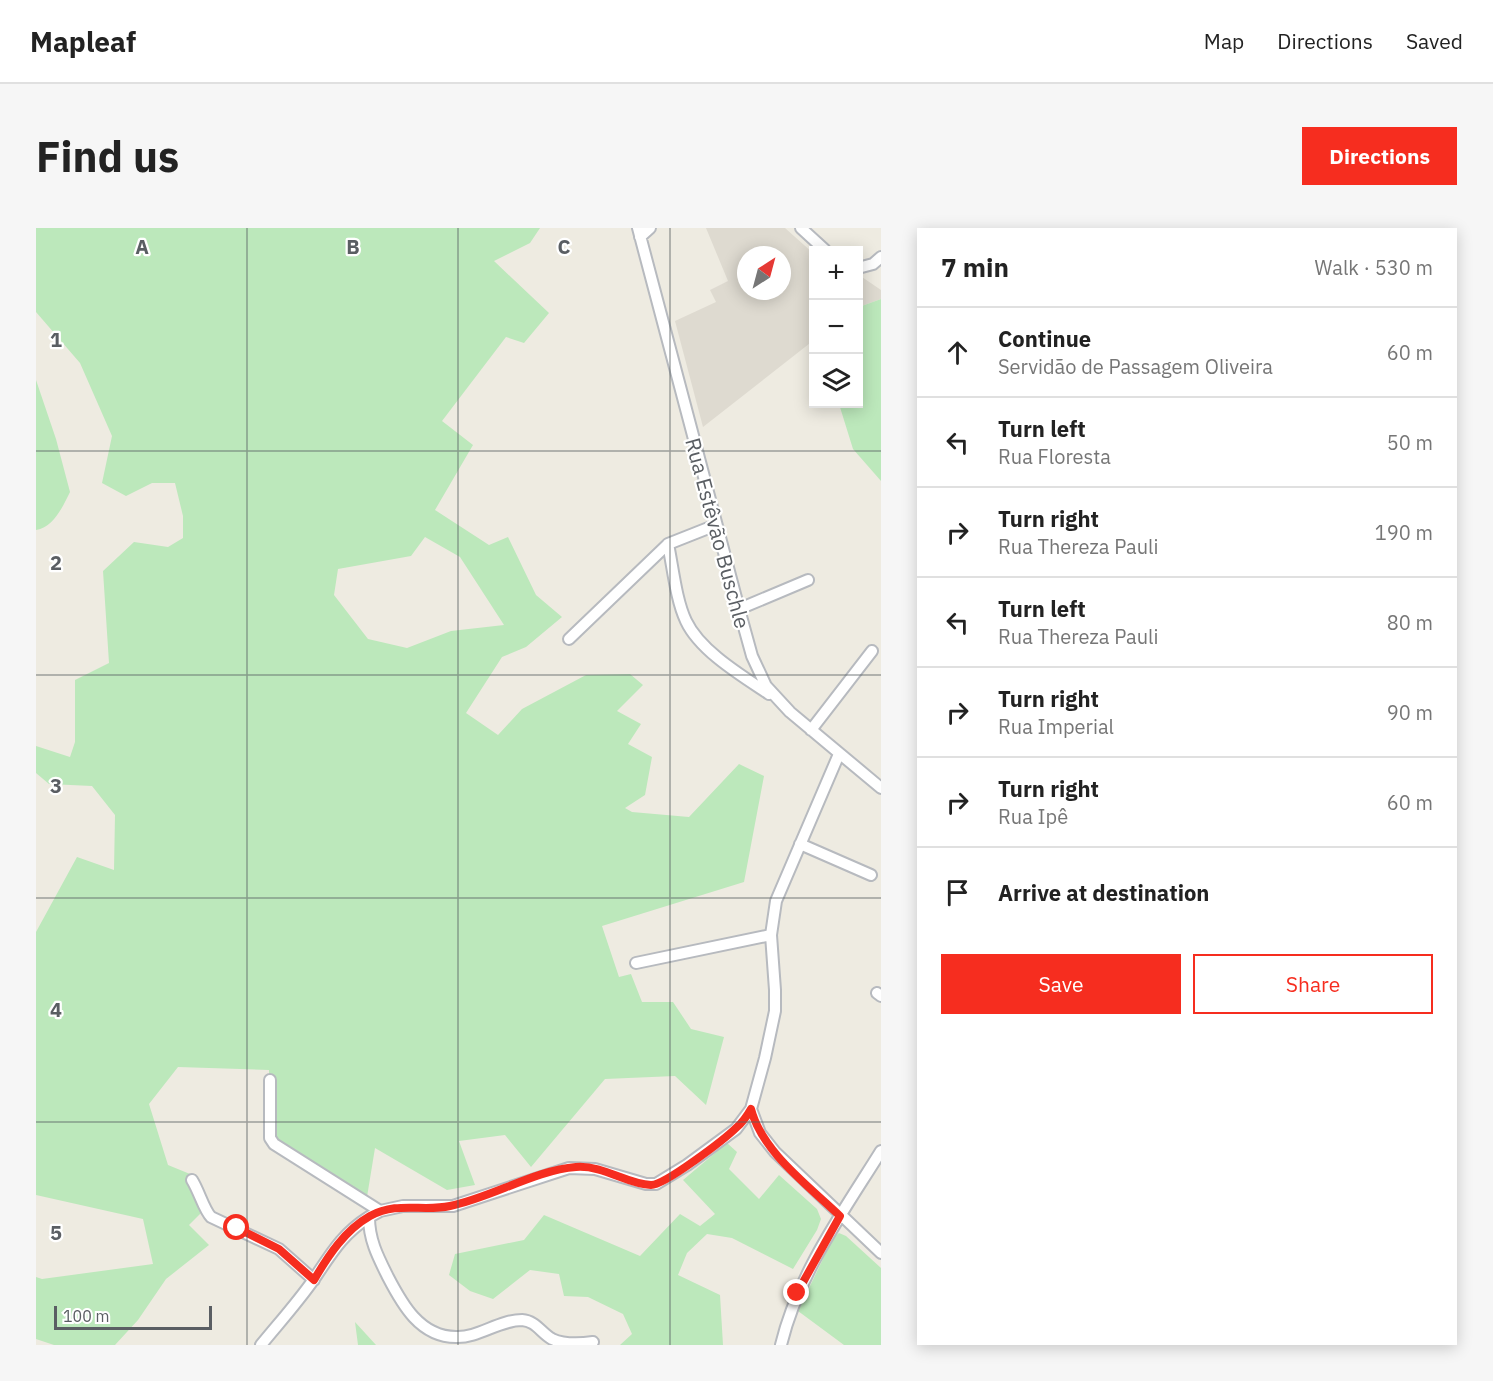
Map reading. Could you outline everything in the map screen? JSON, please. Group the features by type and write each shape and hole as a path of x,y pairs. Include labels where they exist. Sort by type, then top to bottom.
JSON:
{"street":[{"path":"639,232 650,228"},
{"path":"801,228 821,246"},
{"name":"Rua Estêvão Buschle","path":"639,232 716,525 758,670 766,686 777,699 881,788"},
{"path":"863,267 873,264 881,257"},
{"path":"569,639 668,544 716,525"},
{"path":"668,544 682,608 690,628 723,662 777,699"},
{"path":"739,609 808,580"},
{"path":"811,730 872,651"},
{"path":"261,1345 314,1280 330,1253 353,1229 380,1211 403,1206 453,1206 549,1173 578,1167 595,1169 646,1184 656,1184 674,1175 741,1123 751,1109 765,1058 776,1002 771,935 773,911 779,892 839,754"},
{"path":"800,844 871,875"},
{"path":"636,963 771,935"},
{"path":"270,1080 270,1138 274,1144 380,1211"},
{"path":"751,1109 756,1125 766,1142 787,1165 881,1253"},
{"path":"781,1345 797,1293 840,1216 881,1151"},
{"path":"192,1180 199,1190 207,1214 279,1249 314,1280"},
{"path":"369,1217 370,1238 390,1281 412,1316 429,1330 447,1337 465,1337 512,1321 524,1320 534,1324 557,1341 572,1344 593,1342"}],"shaded area":[{"path":"706,228 785,228 809,249 809,344 703,427 675,321 716,302 710,290 728,281"},
{"path":"863,278 881,290 881,299 863,306"}],"green space":[{"path":"36,228 540,228 530,243 494,261 549,313 524,343 506,337 442,421 473,445 435,510 489,545 508,537 536,595 562,617 526,647 502,657 466,713 498,735 522,709 586,675 630,674 643,685 617,711 641,724 628,744 652,757 645,795 625,808 632,812 689,817 739,764 764,776 744,882 602,926 619,977 631,974 642,1002 673,1002 691,1029 724,1037 706,1105 675,1076 605,1079 531,1167 505,1135 459,1141 475,1185 447,1190 375,1148 366,1203 270,1138 269,1070 178,1067 149,1104 168,1165 190,1174 201,1195 205,1209 189,1225 209,1245 166,1279 138,1320 115,1345 54,1345 36,1339 36,1277 42,1279 153,1264 143,1219 36,1195 36,932 77,857 114,870 115,815 92,786 49,784 36,773 36,746 70,757 75,742 75,680 109,663 103,571 134,542 168,547 183,538 183,516 175,483 152,483 126,496 102,483 112,436 80,363 36,312","holes":["425,537 460,557 504,625 451,631 407,648 368,639 334,595 338,569 411,556"]},
{"path":"881,299 881,481 853,449 840,408 863,408 863,306"},
{"path":"36,380 56,439 70,492 53,520 36,530"},
{"path":"727,1143 737,1152 729,1169 759,1199 779,1175 817,1209 821,1219 817,1230 793,1269 732,1238 707,1234 687,1253 678,1275 720,1295 723,1345 620,1345 632,1334 623,1314 588,1297 564,1296 559,1274 530,1270 493,1299 470,1291 449,1275 455,1254 524,1240 544,1215 640,1256 680,1214 700,1226 715,1214 683,1180"},
{"path":"839,1233 846,1236 881,1268 881,1345 844,1345 798,1311 833,1238"},
{"path":"355,1322 376,1345 358,1345"}],"route":[{"path":"237,1228 279,1249 314,1280 330,1253 342,1239 363,1221 380,1211 403,1206 453,1206 549,1173 578,1167 587,1167 646,1184 656,1184 674,1175 727,1136 741,1123 751,1109 756,1125 766,1142 840,1216 797,1293"}]}
